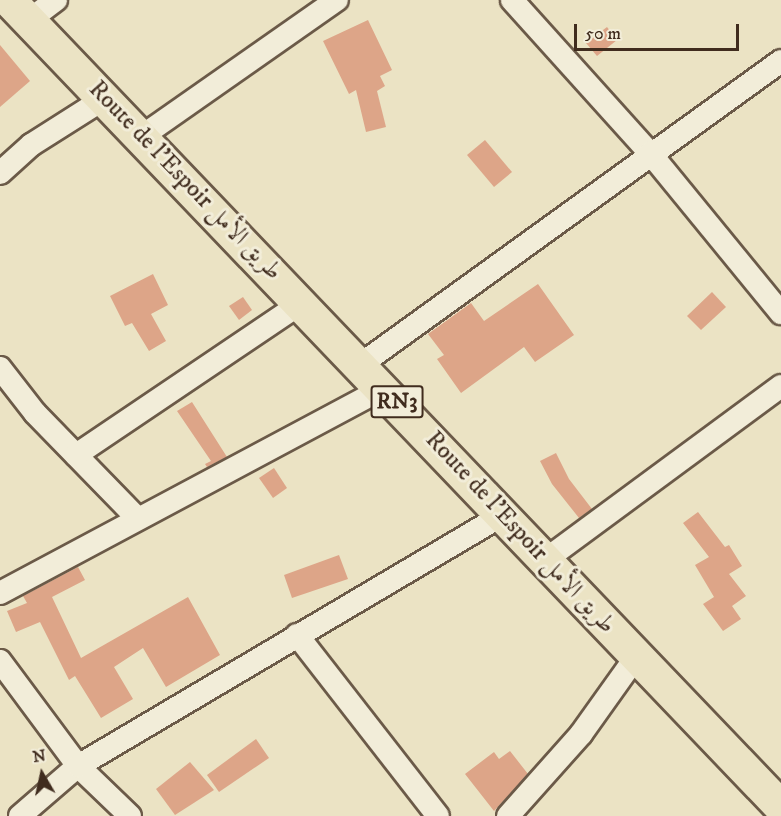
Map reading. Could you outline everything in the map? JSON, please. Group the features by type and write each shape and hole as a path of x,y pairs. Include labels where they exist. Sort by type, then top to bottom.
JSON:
{"highway":[{"name":"Route de l’Espoir طريق الأمل","path":"19,11 384,388 636,657 781,807"}],"street":[{"path":"19,11 56,0"},
{"path":"141,137 337,0"},
{"path":"512,0 650,153 781,313"},
{"path":"360,365 650,153 781,61"},
{"path":"0,173 32,146 105,98"},
{"path":"76,455 301,303"},
{"path":"0,368 35,413 137,518"},
{"path":"545,560 781,386"},
{"path":"0,592 384,388"},
{"path":"20,816 78,766 502,515"},
{"path":"297,635 438,816"},
{"path":"508,816 581,734 636,657"},
{"path":"0,661 78,766 130,816"}],"building":[{"path":"368,20 392,70 380,76 385,86 377,91 386,127 366,132 356,90 349,94 323,41"},
{"path":"607,27 617,40 597,56 586,43"},
{"path":"0,45 30,81 0,107"},
{"path":"485,140 512,172 494,187 467,155"},
{"path":"153,274 168,305 151,314 166,341 149,351 132,323 125,326 110,296"},
{"path":"538,284 574,335 535,362 524,347 461,393 437,359 444,355 428,334 471,303 484,321"},
{"path":"712,292 726,307 701,330 687,316"},
{"path":"243,297 252,310 239,320 229,306"},
{"path":"192,402 227,457 207,467 205,464 211,461 177,411"},
{"path":"556,453 569,479 592,509 579,518 552,484 540,461"},
{"path":"274,468 287,488 273,498 259,478"},
{"path":"698,512 725,547 729,545 742,566 729,574 746,596 732,606 741,619 723,631 703,604 714,597 695,565 709,557 683,523"},
{"path":"339,555 348,579 292,598 284,575"},
{"path":"78,567 85,580 52,597 81,658 188,597 220,655 166,687 143,648 114,667 133,699 101,718 75,676 69,680 40,622 16,632 7,611 27,603 23,596"},
{"path":"256,739 269,758 219,792 207,775"},
{"path":"510,751 528,774 494,811 465,774 494,752 499,759"},
{"path":"190,762 214,790 175,815 156,789"}]}
